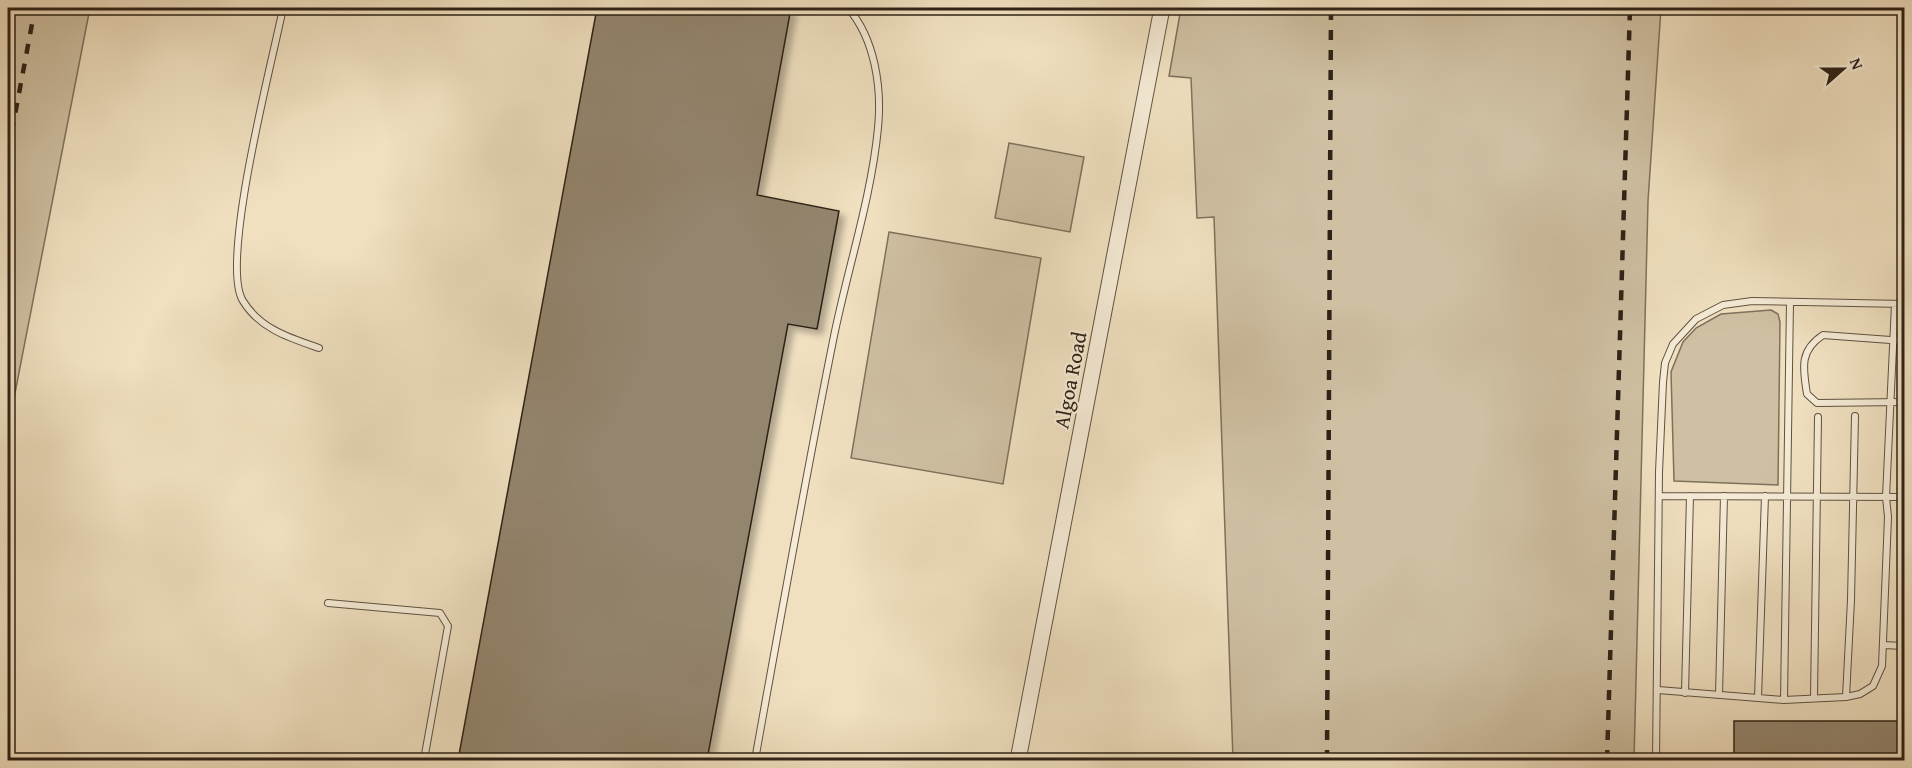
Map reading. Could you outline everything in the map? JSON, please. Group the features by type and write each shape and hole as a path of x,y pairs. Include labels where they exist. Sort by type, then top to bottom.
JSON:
{"street":[{"name":"Algoa Road","path":"1018,760 1162,8"}],"lane":[{"path":"283,8 246,186 237,253 237,283 242,300 265,325 281,335 319,348"},
{"path":"756,760 833,340 863,214 878,128 878,102 872,51 865,33 848,8"},
{"path":"1656,760 1659,496 1663,382 1665,363 1673,344 1696,319 1723,305 1752,301 1905,304"},
{"path":"1784,700 1790,302"},
{"path":"1658,690 1784,700 1846,697 1860,694 1873,686 1882,666 1894,304"},
{"path":"1905,341 1823,335 1812,342 1804,354 1808,394 1817,403 1905,402"},
{"path":"1846,697 1851,600 1855,416"},
{"path":"1814,698 1815,496 1818,417"},
{"path":"1659,496 1905,497"},
{"path":"1685,693 1690,496"},
{"path":"1719,695 1724,496"},
{"path":"1758,698 1765,496"},
{"path":"328,603 440,613 444,616 448,626 424,760"},
{"path":"1883,645 1905,646"}],"shaded area":[{"path":"8,8 90,8 8,429"},
{"path":"1181,8 1661,8 1648,201 1634,760 1233,760 1214,217 1197,218 1191,78 1169,76"},
{"path":"1009,143 1084,157 1070,232 995,218"},
{"path":"889,232 1041,258 1003,484 851,458"},
{"path":"1771,310 1778,314 1780,322 1778,485 1674,481 1671,372 1683,342 1696,328 1721,314"}],"building":[{"path":"597,8 791,8 757,195 839,211 817,329 788,324 707,760 458,760"},
{"path":"1734,721 1904,721 1904,760 1734,760"}],"railway":[{"path":"8,152 35,8"},
{"path":"1327,760 1331,8"},
{"path":"1607,760 1630,8"}]}
